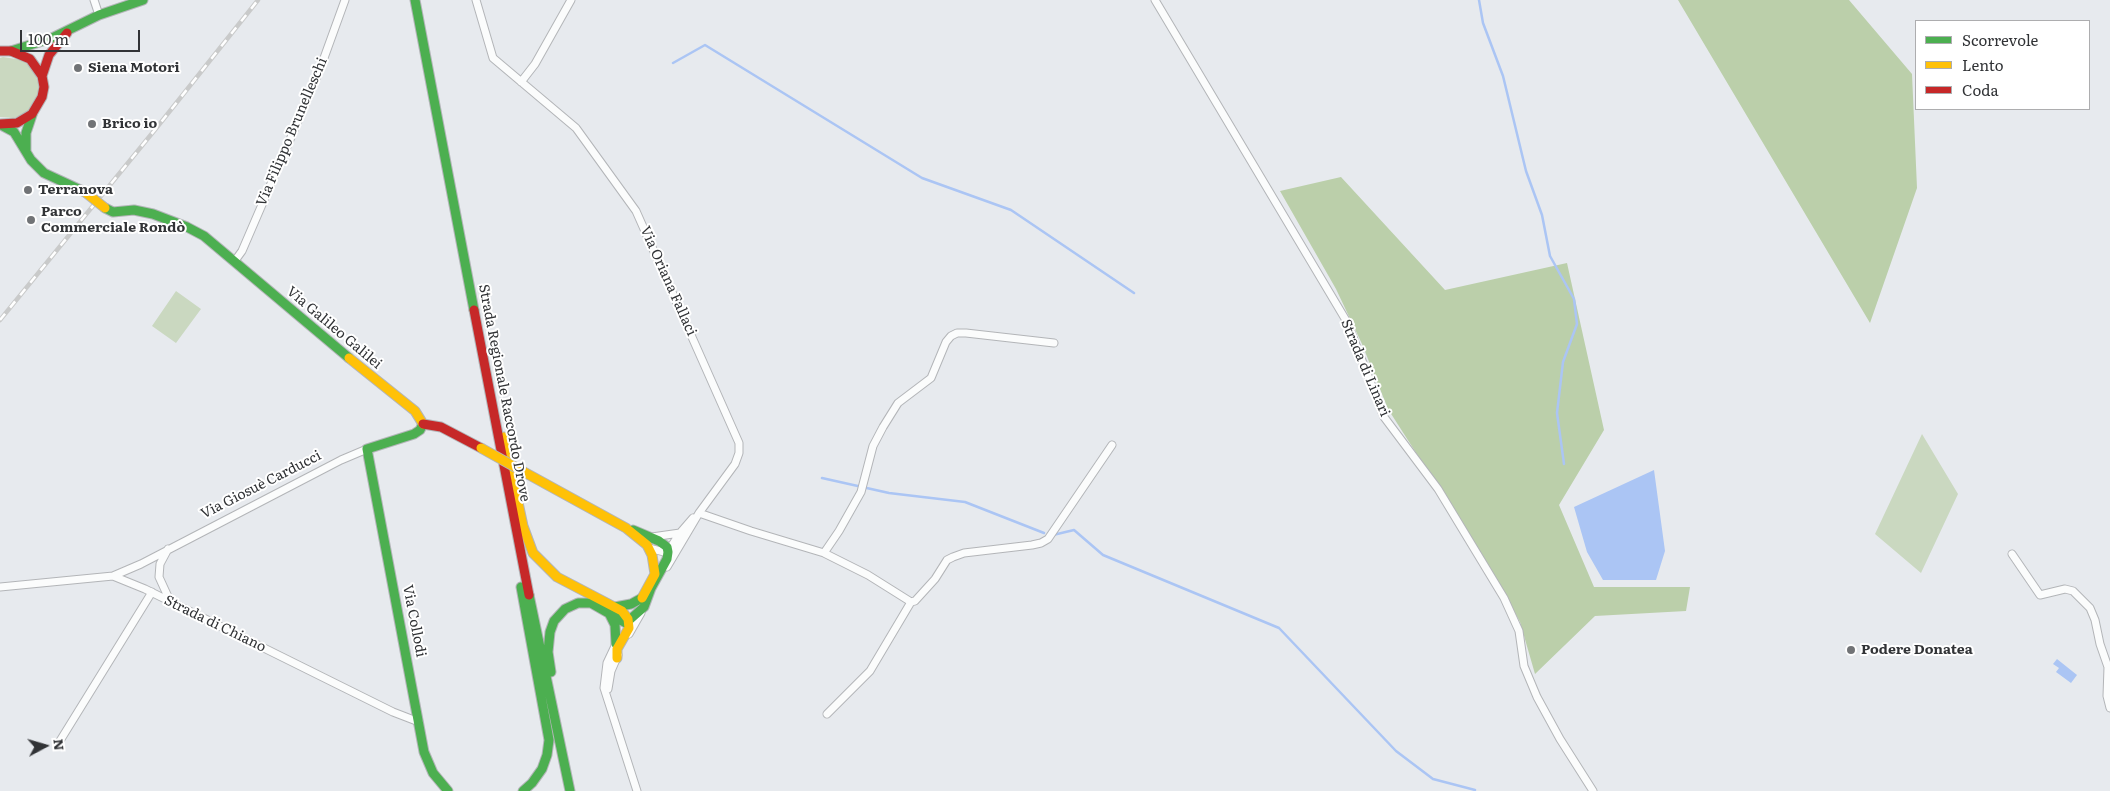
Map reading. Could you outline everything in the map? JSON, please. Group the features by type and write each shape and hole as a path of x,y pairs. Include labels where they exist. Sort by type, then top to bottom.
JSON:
{"main road":[{"path":"0,51 11,50 71,30 99,14 143,0"},
{"name":"Strada Regionale Raccordo Drove","path":"415,0 558,743 572,791"},
{"path":"27,153 26,133 32,114 42,97 42,76 49,55 71,30"},
{"path":"11,50 30,59 42,76"},
{"path":"0,124 17,123 32,114"},
{"name":"Via Galileo Galilei","path":"0,124 14,132 27,153 44,173 72,184 105,208 115,212 142,211 180,224 204,236 413,409 421,418 423,424"},
{"path":"495,418 507,445 523,526 534,553 558,577 612,611 616,644"},
{"path":"423,424 438,425 626,528 652,537 664,544 668,551 667,559 645,602 629,622 628,629 616,652 617,658"},
{"name":"Via Giosuè Carducci","path":"367,449 414,434 420,430 423,424"},
{"name":"Via Collodi","path":"367,449 428,762 435,777 448,791"},
{"path":"626,528 649,548 653,558 655,574 645,602"},
{"path":"523,566 521,588 523,605 549,740 547,755 542,769 532,783 523,791"},
{"path":"612,611 645,602"},
{"path":"572,791 571,770 549,661 549,638 552,624 559,614 575,604 591,603 612,611 624,612 629,622"}],"street":[{"path":"94,0 99,14"},
{"name":"Via Filippo Brunelleschi","path":"234,262 242,251 289,142 320,69 346,0"},
{"name":"Via Oriana Fallaci","path":"476,0 493,58 576,128 636,211 735,432 739,444 737,458 698,512"},
{"path":"521,82 535,64 571,0"},
{"name":"Strada di Linari","path":"1155,0 1347,322 1384,417 1438,489 1504,598 1519,631 1524,666 1536,697 1593,791"},
{"path":"824,553 861,492 873,446 882,427 898,403 931,378 946,342 951,336 957,333 966,333 1054,343"},
{"path":"827,714 870,671 910,602 919,598 935,579 947,560 964,553 1032,545 1048,539 1112,445"},
{"name":"Via Giosuè Carducci","path":"112,576 341,460 367,449"},
{"path":"698,512 751,531 824,553 868,575 910,602"},
{"path":"655,574 680,533 698,512"},
{"path":"609,697 609,676 617,658 645,602 698,512"},
{"path":"652,537 680,533"},
{"path":"649,548 662,552 668,551 682,542"},
{"path":"168,549 160,564 159,577 170,602"},
{"path":"2012,554 2040,595 2065,589 2073,591 2090,608 2108,666 2107,696 2110,708"},
{"name":"Strada di Chiano","path":"0,587 112,576 152,592 397,714 419,722"},
{"path":"58,744 152,592"},
{"path":"629,622 608,661 604,675 604,688 609,697 637,791"}],"green space":[{"path":"1678,0 1849,0 1912,74 1917,188 1870,323"},
{"path":"0,58 22,60 31,67 39,86 37,97 32,107 24,114 14,118 0,117"},
{"path":"1341,177 1445,290 1567,263 1604,430 1559,505 1594,587 1690,587 1686,611 1595,616 1535,674 1520,622 1498,581 1388,409 1362,344 1336,289 1280,191"},
{"path":"176,291 201,309 176,343 152,326"},
{"path":"1922,434 1958,494 1921,573 1875,534"}],"water":[{"path":"1654,470 1665,551 1656,580 1603,580 1587,552 1574,507"},
{"path":"2057,659 2077,675 2071,683 2056,672 2059,668 2053,664"}],"waterway":[{"path":"1479,0 1483,23 1503,76 1526,171 1542,215 1550,256 1574,299 1577,324 1563,362 1557,413 1564,464"},
{"path":"673,63 705,45 922,178 1011,210 1134,293"},
{"path":"822,478 889,493 965,502 1044,533"},
{"path":"1053,535 1074,530 1103,555 1279,628 1396,751 1433,779 1475,790"}],"railway":[{"path":"0,320 258,0"}],"traffic: fast":[{"path":"11,51 52,38 99,15 143,0"},
{"path":"415,0 474,310"},
{"path":"26,151 26,133 32,115"},
{"path":"1,125 14,132 31,160 44,173 85,192"},
{"path":"105,208 113,212 134,210 153,214 187,227 204,236 349,358"},
{"path":"423,424 420,430 414,434 367,449 424,752 433,773 448,791"},
{"path":"633,530 659,541 667,547 668,552 667,559 651,588 644,607"},
{"path":"521,587 549,740 547,755 542,769 532,783 523,791"},
{"path":"529,595 570,791"},
{"path":"615,607 631,604 642,598"},
{"path":"551,672 548,652 550,632 554,621 565,609 578,603 591,603 626,623 644,607"},
{"path":"610,615 615,625 616,644"}],"traffic: slow":[{"path":"85,192 105,208"},
{"path":"349,358 415,411 423,424"},
{"path":"504,437 523,526 533,553 557,577 622,611 628,619 629,628 617,649 617,658"},
{"path":"481,448 524,472"},
{"path":"524,472 626,528 647,545 652,555 655,574 642,598"}],"traffic: jam":[{"path":"42,76 49,55 67,33"},
{"path":"0,51 11,51 30,59 42,76 44,87 42,97 32,114 17,123 0,124"},
{"path":"474,310 529,595"},
{"path":"423,424 441,427 481,448"}],"place":[{"name":"Siena Motori","path":"78,68"},
{"name":"Brico io","path":"92,124"},
{"name":"Terranova","path":"28,190"},
{"name":"Parco Commerciale Rondò","path":"31,220"},
{"name":"Podere Donatea","path":"1851,650"}]}
